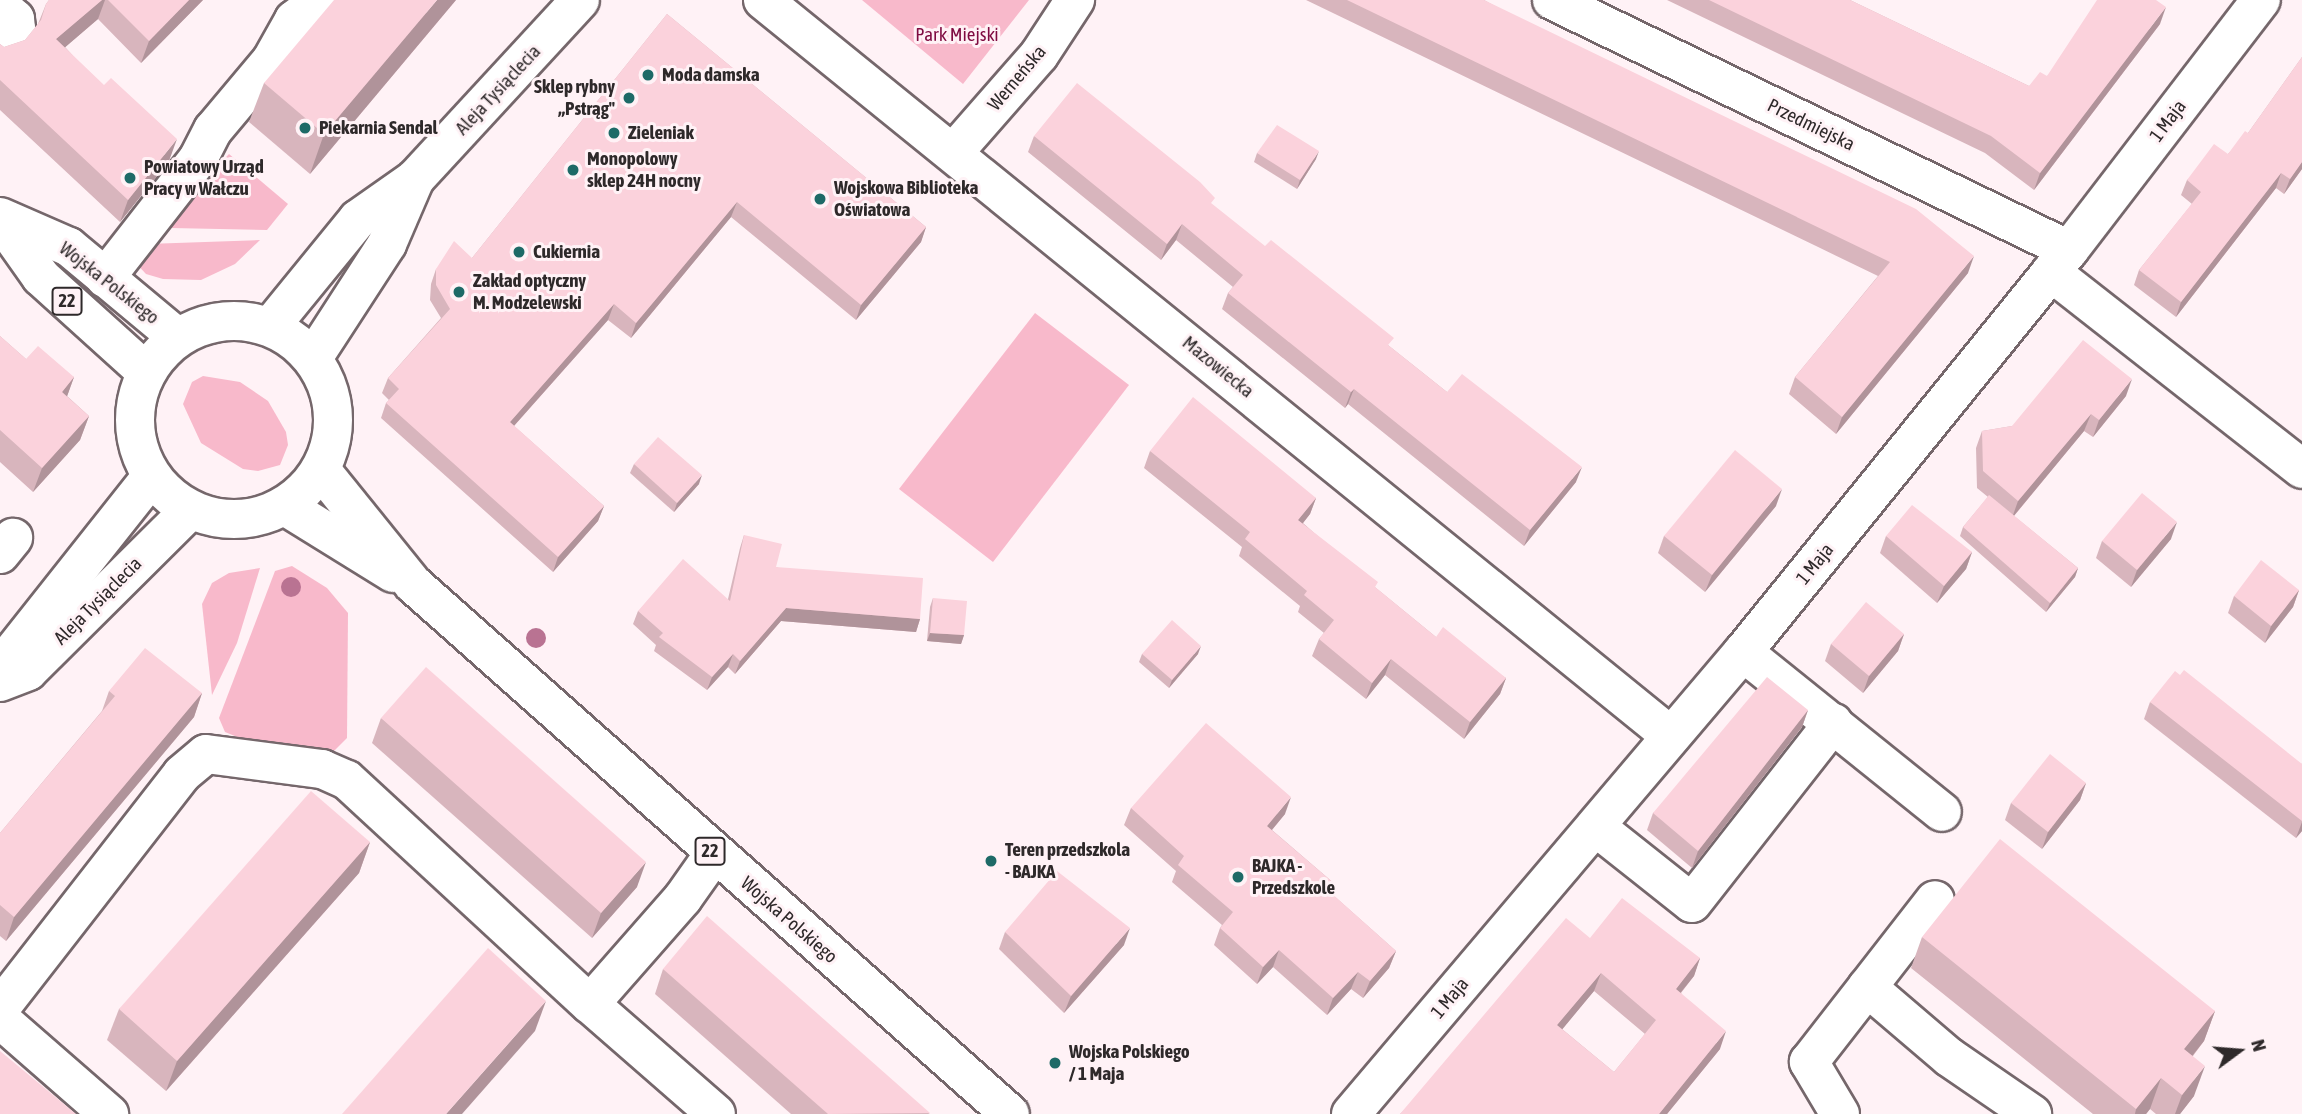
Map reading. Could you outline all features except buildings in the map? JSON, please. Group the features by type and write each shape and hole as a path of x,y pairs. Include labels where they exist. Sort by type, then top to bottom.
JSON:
{"street":[{"path":"105,278 198,159 213,130 271,61 293,20 321,0"},
{"name":"Aleja Tysiąclecia","path":"270,327 358,219 415,179 580,0"},
{"name":"Mazowiecka","path":"763,0 954,152 1671,736"},
{"name":"Werneńska","path":"954,152 1039,55 1075,0"},
{"name":"Przedmiejska","path":"1552,0 2060,261 2302,469"},
{"name":"1 Maja","path":"1352,1114 1743,652 2060,261 2261,0"},
{"path":"0,6 15,19 16,29 0,48"},
{"name":"Aleja Tysiąclecia","path":"313,358 387,244 415,179"},
{"name":"Wojska Polskiego","path":"0,218 69,247 177,337"},
{"name":"Wojska Polskiego","path":"0,218 41,277 146,372"},
{"path":"238,320 270,327 313,358 331,394 333,433 321,470 306,491 285,506 254,519 221,520 190,510 168,496 151,477 136,443 134,407 146,372 177,337 207,324 238,320"},
{"name":"Wojska Polskiego","path":"321,470 413,584 714,855 1010,1114"},
{"name":"Aleja Tysiąclecia","path":"0,680 10,654 151,477"},
{"name":"Wojska Polskiego","path":"285,506 413,584"},
{"name":"Aleja Tysiąclecia","path":"0,680 28,671 190,510"},
{"path":"1743,652 1942,811"},
{"path":"1596,827 1692,903 1833,723"},
{"path":"0,1007 182,774 206,754 322,769 347,780 590,1004 716,1114"},
{"path":"590,1004 683,898 714,855"},
{"path":"1840,1114 1809,1062 1935,900"},
{"path":"1867,987 1949,1057 2032,1114"},
{"path":"0,1019 109,1114"}],"green space":[{"name":"Park Miejski","path":"862,0 1029,0 963,84"},
{"path":"229,154 288,204 267,230 171,228 167,219"},
{"path":"260,240 235,264 201,280 163,279 146,274 134,261 147,244"},
{"path":"1035,313 1129,385 993,562 899,489"},
{"path":"203,376 240,382 268,401 286,432 288,445 280,465 258,471 243,469 201,443 183,404 192,382"},
{"path":"292,566 327,588 348,613 347,738 330,755 267,749 225,732 219,718 275,571"},
{"path":"260,568 237,643 212,695 202,604 212,583 229,573"}],"place":[{"name":"Moda damska","path":"648,75"},
{"name":"Sklep rybny ,,Pstrąg\"","path":"629,98"},
{"name":"Piekarnia Sendal","path":"305,128"},
{"name":"Zieleniak","path":"614,133"},
{"name":"Monopolowy sklep 24H nocny","path":"573,170"},
{"name":"Powiatowy Urząd Pracy w Wałczu","path":"130,178"},
{"name":"Wojskowa Biblioteka Oświatowa","path":"820,199"},
{"name":"Cukiernia","path":"519,252"},
{"name":"Zakład optyczny M. Modzelewski","path":"459,292"},
{"name":"Teren przedszkola - BAJKA","path":"991,861"},
{"name":"BAJKA - Przedszkole","path":"1238,877"},
{"name":"Wojska Polskiego / 1 Maja","path":"1055,1063"}]}
